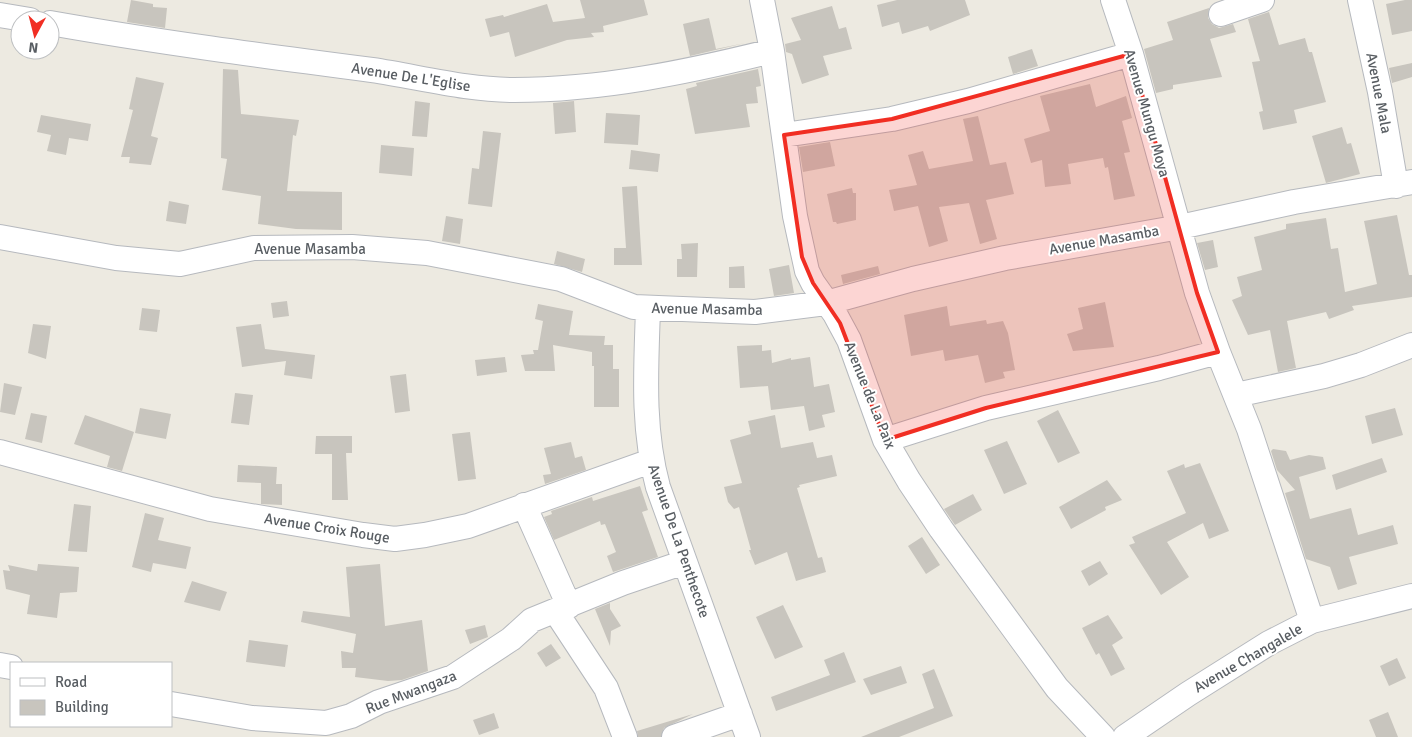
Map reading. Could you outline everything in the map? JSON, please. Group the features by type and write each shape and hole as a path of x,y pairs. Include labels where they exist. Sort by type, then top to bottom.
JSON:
{"street":[{"name":"Avenue de La Paix","path":"762,0 772,51 802,257 813,284 835,314 849,340 885,440 941,529 1051,680 1103,737"},
{"name":"Avenue Mungu Moya","path":"1113,0 1131,54 1198,293 1218,352 1249,429 1312,621"},
{"path":"1221,14 1262,0"},
{"name":"Avenue Mala","path":"1360,0 1380,92 1404,184"},
{"name":"Avenue De L'Eglise","path":"60,25 144,40 512,90 590,86 724,63 772,51"},
{"path":"784,135 892,119 1131,54"},
{"name":"Avenue Masamba","path":"0,237 116,258 180,264 254,248 352,247 427,253 561,278 619,303 648,309 755,312 826,303 913,279 1005,258 1180,227 1294,202 1404,184"},
{"name":"Avenue De La Penthecote","path":"648,309 645,415 651,461 658,487 748,737"},
{"path":"1236,395 1324,376 1361,365 1412,345"},
{"path":"885,440 986,408 1218,352"},
{"name":"Avenue Croix Rouge","path":"0,452 210,509 395,539 468,526 651,461"},
{"path":"524,505 563,609 606,688 625,737"},
{"name":"Rue Mwangaza","path":"172,704 252,718 326,723 351,716 379,702 453,677 505,644 532,620 623,583 685,562"},
{"name":"Avenue Changalele","path":"1125,737 1269,643 1312,621 1412,596"},
{"path":"674,737 740,714"}],"highlighted area":[{"path":"1131,54 1197,293 1218,352 986,408 885,440 840,323 813,283 802,257 784,135 892,119"}],"building":[{"path":"131,0 153,4 153,7 167,8 165,28 127,22"},
{"path":"580,0 644,0 648,15 603,26 604,32 591,33 594,37 567,40 515,57 509,32 490,37 485,19 503,15 504,17 547,4 553,22 585,18"},
{"path":"897,0 965,0 970,15 930,31 928,26 902,34 899,22 882,27 877,5"},
{"path":"1412,0 1412,31 1392,35 1386,4"},
{"path":"832,6 839,29 846,27 852,49 823,56 829,75 802,84 792,54 786,52 785,44 801,40 791,18"},
{"path":"1209,8 1208,18 1212,24 1219,28 1233,24 1236,32 1210,39 1222,77 1173,85 1173,89 1156,93 1144,49 1173,40 1167,22"},
{"path":"1269,12 1279,45 1305,38 1309,52 1312,52 1326,102 1294,110 1297,123 1263,130 1259,112 1263,111 1252,62 1260,61 1248,19"},
{"path":"709,18 716,49 745,43 690,56 683,24"},
{"path":"1032,49 1038,66 1013,74 1008,57"},
{"path":"1412,63 1412,77 1392,83 1389,68"},
{"path":"223,69 238,70 241,114 299,120 296,136 293,135 287,191 342,192 342,230 296,229 258,224 261,196 222,190 227,159 221,158"},
{"path":"758,69 761,86 756,87 758,103 746,104 750,127 695,134 686,89 697,86 696,83"},
{"path":"136,77 164,83 151,136 158,138 151,165 129,163 130,157 121,157 133,110 129,109"},
{"path":"1090,84 1096,107 1126,96 1132,118 1122,121 1130,152 1124,153 1135,196 1114,200 1108,167 1105,168 1103,158 1068,164 1071,184 1045,187 1042,160 1031,163 1024,139 1050,131 1040,96"},
{"path":"415,101 430,103 427,137 412,136"},
{"path":"574,101 576,132 555,134 553,103"},
{"path":"606,113 640,115 638,145 604,143"},
{"path":"41,115 91,124 88,141 69,138 66,155 47,151 51,135 37,132"},
{"path":"978,116 990,165 1006,162 1014,194 986,200 997,239 980,244 969,203 939,207 948,241 929,247 918,206 894,211 889,190 917,185 908,155 923,151 929,169 973,161 963,119"},
{"path":"1342,127 1347,144 1351,143 1360,174 1326,183 1312,136"},
{"path":"483,131 501,133 492,207 468,204 472,168 479,169"},
{"path":"830,142 835,166 803,172 799,147"},
{"path":"381,145 414,148 412,176 379,173"},
{"path":"631,150 660,154 658,172 629,169"},
{"path":"637,186 642,265 614,265 614,248 626,248 622,187"},
{"path":"852,188 853,193 856,193 856,220 837,224 833,222 827,194"},
{"path":"169,201 189,205 186,224 166,221"},
{"path":"1397,215 1409,275 1412,275 1412,297 1352,306 1354,310 1329,319 1326,312 1287,321 1296,368 1278,372 1270,330 1248,335 1232,300 1242,296 1237,277 1262,270 1254,237 1286,229 1286,224 1326,218 1331,249 1338,248 1345,292 1377,284 1364,221"},
{"path":"446,216 463,219 460,244 442,241"},
{"path":"1213,240 1218,267 1205,270 1197,243"},
{"path":"698,243 697,277 677,277 677,259 682,259 681,244"},
{"path":"557,251 585,259 582,272 554,264"},
{"path":"789,265 794,293 774,296 769,269"},
{"path":"744,266 745,288 729,288 729,267"},
{"path":"878,266 880,274 843,284 841,275"},
{"path":"287,301 289,316 273,318 271,303"},
{"path":"1105,302 1114,347 1073,351 1067,334 1083,329 1078,308"},
{"path":"538,304 573,311 569,335 605,336 604,345 613,345 613,369 619,369 619,407 594,407 592,352 553,345 555,371 525,371 521,355 534,354 533,350 538,350 543,321 535,319"},
{"path":"947,306 950,326 986,320 987,324 1003,321 1008,333 1015,370 1003,372 1005,378 985,383 978,355 945,361 943,350 911,356 904,315"},
{"path":"142,308 160,310 157,332 139,330"},
{"path":"33,324 51,326 46,359 28,353"},
{"path":"261,324 265,349 315,355 312,379 284,375 286,361 242,367 236,327"},
{"path":"762,345 762,351 771,350 772,363 791,358 791,360 810,357 814,387 829,384 835,412 822,415 825,427 809,431 804,406 771,410 768,386 740,388 737,346"},
{"path":"505,357 507,372 477,376 475,360"},
{"path":"406,374 410,411 395,413 390,376"},
{"path":"4,383 22,387 15,415 0,412"},
{"path":"235,393 253,395 249,425 231,423"},
{"path":"140,408 171,414 166,439 135,433"},
{"path":"1395,408 1403,435 1372,444 1365,416"},
{"path":"1058,410 1080,453 1058,463 1037,421"},
{"path":"31,413 47,416 42,443 25,439"},
{"path":"85,415 134,432 122,471 107,467 110,456 74,444"},
{"path":"775,415 781,448 813,442 817,458 832,455 837,476 799,485 800,487 797,488 818,558 822,557 826,572 796,581 787,552 755,565 749,550 751,550 739,507 734,509 728,502 724,487 742,483 730,440 751,434 748,421"},
{"path":"470,432 476,479 458,481 452,434"},
{"path":"316,436 352,436 352,453 346,453 348,500 332,500 332,454 315,454"},
{"path":"1007,441 1027,484 1004,494 984,450"},
{"path":"571,442 575,458 582,456 586,470 545,484 543,475 551,474 544,448"},
{"path":"1273,449 1286,451 1290,460 1309,455 1323,457 1326,469 1299,477 1310,519 1351,508 1358,535 1393,525 1398,544 1349,557 1357,584 1338,590 1330,567 1306,559 1285,493 1295,490 1277,470 1271,451"},
{"path":"1382,458 1387,472 1336,490 1332,475"},
{"path":"1200,463 1229,531 1209,539 1203,523 1167,542 1189,577 1161,595 1129,545 1135,543 1132,537 1186,513 1167,471 1184,464 1185,468"},
{"path":"238,465 277,467 276,484 282,484 282,505 261,504 261,483 237,482"},
{"path":"1107,480 1122,500 1105,507 1106,510 1071,529 1059,507"},
{"path":"640,486 648,510 642,512 658,557 613,572 607,556 616,552 605,524 601,525 600,521 554,540 544,517 552,514 551,511 592,497 593,501"},
{"path":"973,494 982,510 955,525 944,509"},
{"path":"74,504 91,506 87,552 68,551"},
{"path":"145,513 164,518 158,540 191,547 186,569 153,563 151,572 132,567"},
{"path":"922,537 940,565 926,574 908,546"},
{"path":"1100,561 1108,574 1089,586 1081,571"},
{"path":"38,564 79,567 77,592 60,593 57,618 27,614 30,595 6,589 3,570 10,571 8,565 37,571"},
{"path":"380,564 385,626 422,620 428,671 402,680 388,681 355,677 356,668 342,668 341,651 353,653 356,634 301,622 303,611 350,617 346,567"},
{"path":"192,581 227,592 220,611 184,602"},
{"path":"610,603 610,609 621,626 611,631 610,646 595,609"},
{"path":"783,605 803,647 775,659 756,617"},
{"path":"1108,615 1123,638 1112,645 1125,669 1111,676 1099,653 1096,655 1082,628"},
{"path":"485,625 488,637 470,644 465,630"},
{"path":"249,640 288,645 285,667 246,662"},
{"path":"551,644 561,658 546,667 537,653"},
{"path":"844,652 856,682 776,711 771,697 830,675 824,660"},
{"path":"1397,658 1406,678 1389,686 1380,666"},
{"path":"901,666 907,683 871,695 863,679"},
{"path":"934,669 953,716 899,737 861,737 934,708 922,674"},
{"path":"1388,712 1398,737 1376,737 1369,720"},
{"path":"494,713 499,728 479,735 473,720"},
{"path":"693,714 664,728 661,737 638,737 637,731"}]}
